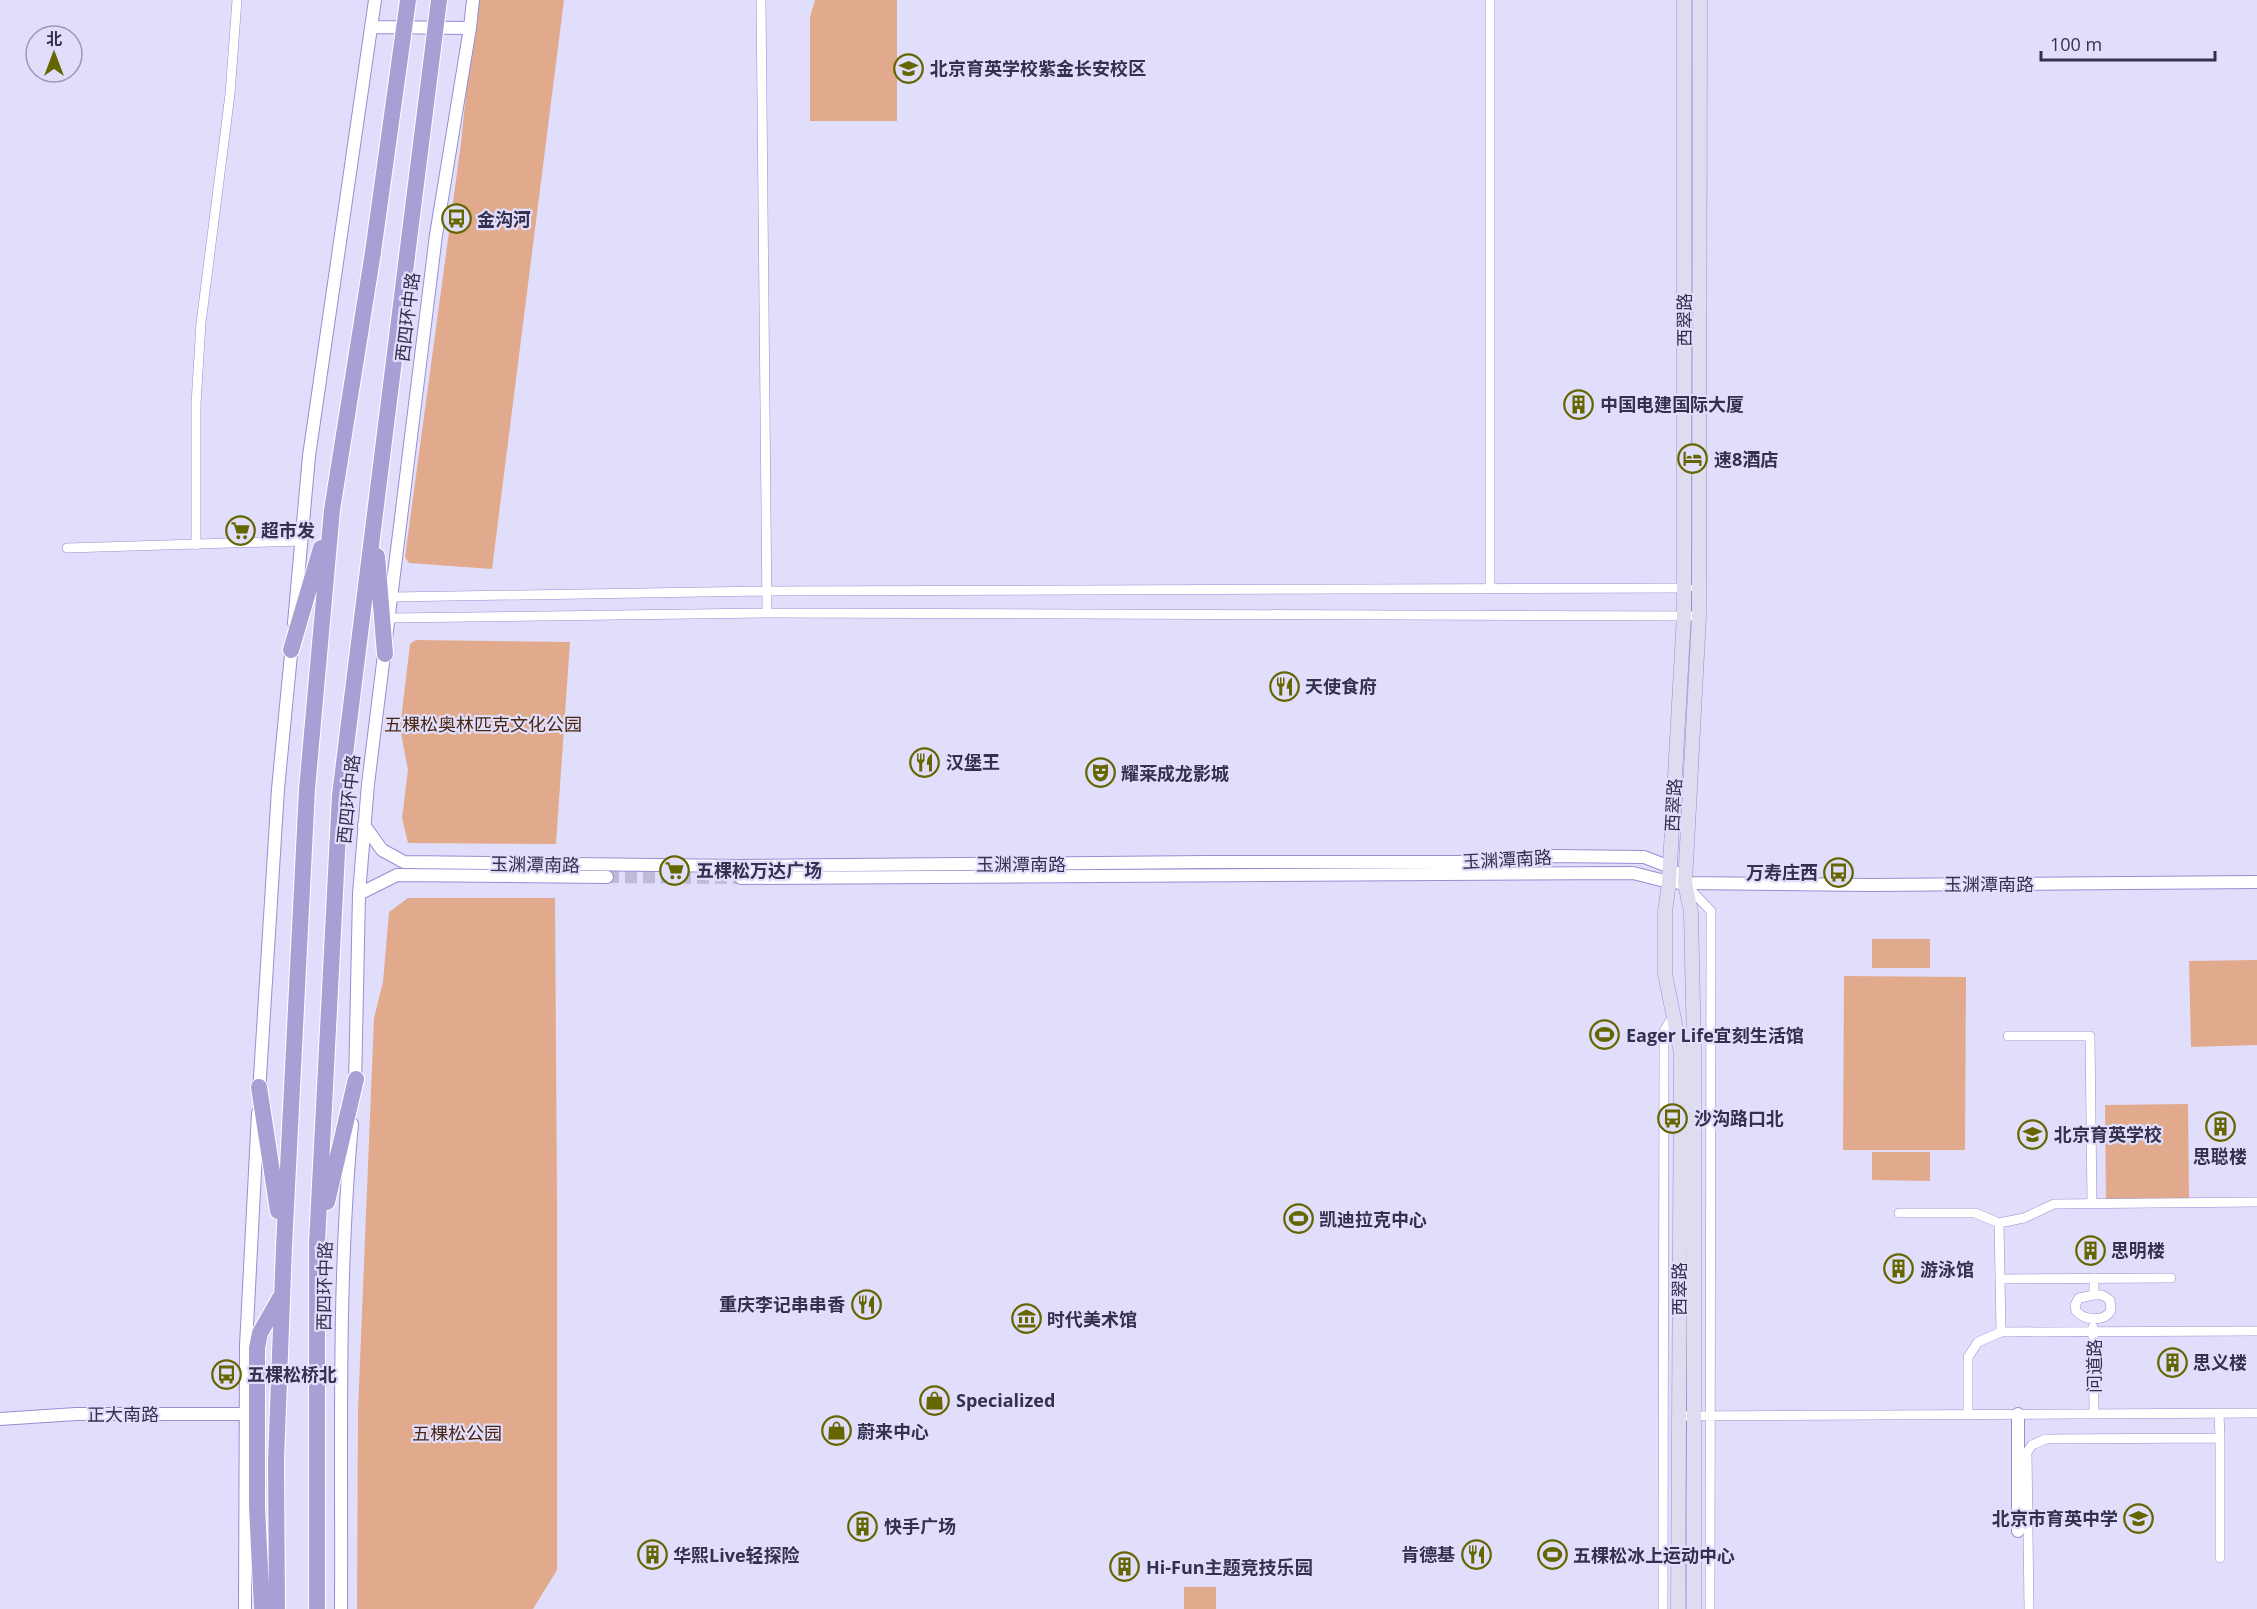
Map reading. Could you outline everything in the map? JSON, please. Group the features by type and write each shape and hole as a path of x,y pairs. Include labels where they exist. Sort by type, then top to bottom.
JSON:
{"highway":[{"path":"277,1609 276,1461 282,1295 307,789 332,510 373,252 408,0"},
{"name":"西四环中路","path":"317,1609 317,1243 340,795 439,0"},
{"path":"291,650 332,510"},
{"path":"374,519 384,654"},
{"path":"317,1243 356,1079"},
{"path":"259,1087 284,1247"},
{"path":"262,1609 257,1507 257,1348 260,1333 282,1295"}],"main road":[{"name":"西翠路","path":"1678,1609 1681,1053 1665,974 1665,912 1670,867 1684,615 1684,0"},
{"name":"西翠路","path":"1694,1609 1694,1048 1691,912 1684,883 1700,588 1700,0"}],"street":[{"path":"196,544 196,404 201,323 230,94 237,0"},
{"path":"245,1609 250,1253 278,789 309,456 375,0"},
{"name":"西四环中路","path":"341,1609 344,1274 347,1179 356,1079 359,894 364,825 436,235 473,0"},
{"path":"761,0 767,614"},
{"path":"1490,0 1490,588"},
{"path":"372,27 470,28"},
{"path":"67,548 301,541"},
{"path":"393,597 767,591 1700,588"},
{"path":"390,618 767,614 1699,616"},
{"name":"玉渊潭南路","path":"364,825 382,850 404,862 753,866 1206,861 1486,862 1554,856 1644,857 1670,867 1684,883"},
{"name":"玉渊潭南路","path":"741,878 1633,873 1669,882 1684,883 1881,885 2257,882"},
{"name":"玉渊潭南路","path":"359,894 397,875 607,877"},
{"path":"1684,883 1711,911 1710,1609"},
{"path":"1664,1609 1664,1031 1673,1016"},
{"path":"2008,1036 2090,1036 2092,1204"},
{"path":"1899,1213 1975,1213 1999,1223 2024,1218 2054,1204 2257,1202"},
{"path":"1999,1223 2001,1332"},
{"path":"2094,1278 2094,1295"},
{"path":"2000,1279 2171,1278"},
{"path":"2094,1295 2109,1299 2111,1310 2106,1317 2093,1318 2079,1315 2076,1311 2075,1305 2083,1296 2094,1295"},
{"name":"问道路","path":"2093,1318 2094,1414"},
{"path":"1968,1415 1968,1357 1978,1342 2001,1332 2257,1331"},
{"path":"2219,1413 2220,1558"},
{"path":"1678,1416 2257,1413"},
{"name":"正大南路","path":"0,1419 76,1414 246,1414"},
{"path":"2018,1414 2018,1531"},
{"path":"2029,1609 2027,1452 2031,1445 2046,1439 2220,1438"}],"green space":[{"path":"476,0 564,0 492,569 409,563 405,557 461,143"},
{"path":"815,0 897,0 897,121 810,121 810,17"},
{"name":"五棵松奥林匹克文化公园","path":"416,640 570,642 556,844 408,843 402,818 408,770 400,728 410,644"},
{"name":"五棵松公园","path":"408,898 555,898 557,1570 533,1609 357,1609 358,1411 374,1018 383,982 389,912"},
{"path":"1872,939 1930,939 1930,968 1872,968"},
{"path":"2257,960 2257,1045 2191,1047 2189,961"},
{"path":"1844,976 1966,977 1965,1150 1843,1150"},
{"path":"2188,1104 2189,1200 2106,1201 2105,1105"},
{"path":"1872,1152 1930,1152 1930,1181 1872,1180"},
{"path":"1184,1587 1216,1587 1216,1609 1184,1609"}],"tunnel":[{"path":"607,877 741,878"}],"place":[{"name":"北京育英学校紫金长安校区","path":"909,68"},
{"name":"金沟河","path":"456,219"},
{"name":"中国电建国际大厦","path":"1579,404"},
{"name":"速8酒店","path":"1693,459"},
{"name":"超市发","path":"240,530"},
{"name":"天使食府","path":"1284,686"},
{"name":"汉堡王","path":"925,762"},
{"name":"耀莱成龙影城","path":"1100,773"},
{"name":"五棵松万达广场","path":"675,870"},
{"name":"万寿庄西","path":"1839,872"},
{"name":"Eager Life宜刻生活馆","path":"1605,1035"},
{"name":"沙沟路口北","path":"1673,1118"},
{"name":"思聪楼","path":"2220,1127"},
{"name":"北京育英学校","path":"2033,1134"},
{"name":"凯迪拉克中心","path":"1298,1219"},
{"name":"思明楼","path":"2090,1250"},
{"name":"游泳馆","path":"1899,1269"},
{"name":"重庆李记串串香","path":"866,1304"},
{"name":"时代美术馆","path":"1026,1319"},
{"name":"思义楼","path":"2172,1362"},
{"name":"五棵松桥北","path":"226,1374"},
{"name":"Specialized","path":"935,1400"},
{"name":"蔚来中心","path":"836,1431"},
{"name":"北京市育英中学","path":"2139,1518"},
{"name":"快手广场","path":"863,1526"},
{"name":"肯德基","path":"1476,1554"},
{"name":"华熙Live轻探险","path":"652,1555"},
{"name":"五棵松冰上运动中心","path":"1552,1555"},
{"name":"Hi-Fun主题竞技乐园","path":"1125,1567"}]}
